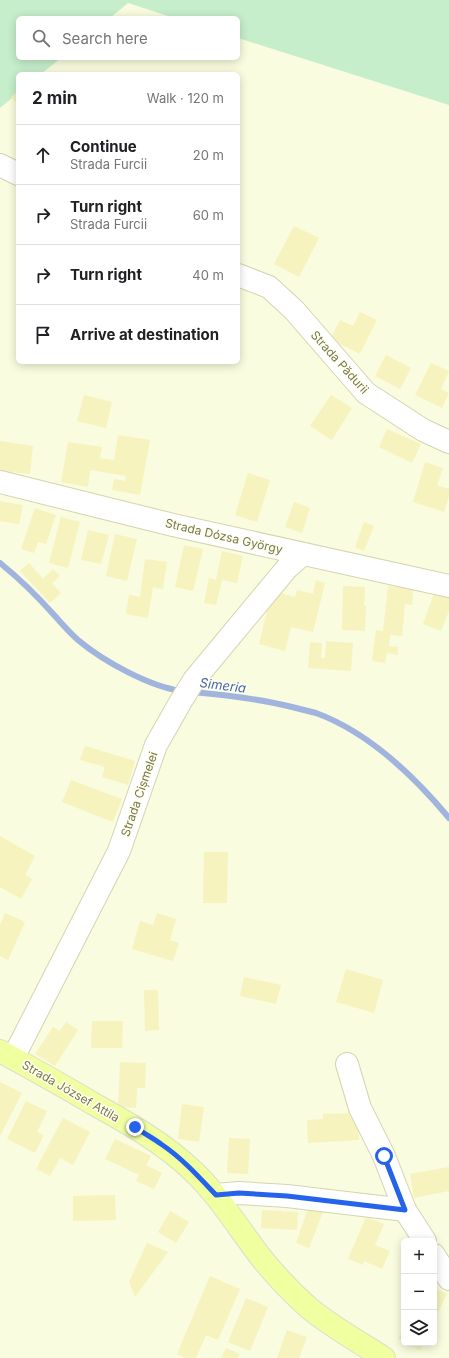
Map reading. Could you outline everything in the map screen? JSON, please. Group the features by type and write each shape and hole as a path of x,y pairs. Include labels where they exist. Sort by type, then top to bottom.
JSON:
{"main road":[{"name":"Strada József Attila","path":"6,1055 135,1127 161,1144 195,1173 216,1195 263,1261 283,1283 333,1325 384,1358"}],"street":[{"path":"0,165 16,173"},
{"name":"Strada Pădurii","path":"240,276 269,287 294,310 366,393 422,430 449,442"},
{"name":"Strada Dózsa György","path":"0,482 173,525 449,586"},
{"name":"Strada Cișmelei","path":"6,1055 119,851 156,746 180,701 194,680 287,568 303,554"},
{"path":"347,1064 360,1108 384,1156 405,1210 423,1238"},
{"path":"216,1195 239,1193 287,1196 405,1210"},
{"path":"437,1260 449,1278"}],"shaded area":[{"path":"0,0 449,0 449,105 240,39 240,16 168,16 128,3 112,16 16,16 16,60 58,60 44,72 16,72 16,95 0,108"},
{"path":"128,3 168,16 112,16"},
{"path":"240,39 449,105 449,1358 0,1358 0,108 16,95 16,364 240,364 240,72 44,72 58,60 240,60"}],"building":[{"path":"16,93 16,102 11,97"},
{"path":"294,226 319,238 299,277 274,264"},
{"path":"360,312 377,320 360,354 330,339 340,320 353,326"},
{"path":"386,355 411,368 400,389 375,376"},
{"path":"431,363 449,371 441,389 449,393 442,408 415,395"},
{"path":"84,395 112,402 106,428 77,421"},
{"path":"331,395 352,408 332,440 310,426"},
{"path":"387,429 421,444 412,463 379,447"},
{"path":"118,435 150,440 140,495 112,490 114,479 125,481 126,476 90,470 88,487 61,482 68,442 102,447 100,458 114,460"},
{"path":"0,441 33,446 30,474 0,471"},
{"path":"425,462 443,468 437,485 449,489 449,496 444,512 413,502"},
{"path":"248,473 270,480 257,522 235,515"},
{"path":"0,501 23,505 19,524 0,521"},
{"path":"294,502 310,508 302,533 285,527"},
{"path":"35,508 56,515 46,544 38,542 34,553 21,549"},
{"path":"61,517 80,522 68,568 49,563"},
{"path":"364,522 374,526 364,551 355,547"},
{"path":"88,530 109,535 101,564 81,560"},
{"path":"115,534 137,539 127,581 106,576"},
{"path":"184,545 203,549 193,591 175,587"},
{"path":"222,551 243,556 237,583 222,580 216,605 204,603 209,578 216,580"},
{"path":"145,559 167,562 163,589 153,587 148,618 126,614 129,595 140,597"},
{"path":"29,563 43,579 53,569 60,576 52,583 61,593 50,603 20,571"},
{"path":"316,580 325,583 313,632 291,627 285,651 259,644 272,591 295,597 297,590 313,594"},
{"path":"343,586 365,587 365,631 342,630"},
{"path":"388,586 413,589 412,605 405,604 402,636 390,635 389,646 398,647 398,655 387,653 385,663 372,661 376,630 383,631"},
{"path":"435,591 449,596 449,611 441,631 423,624"},
{"path":"326,641 353,643 351,671 308,668 310,642 322,643 321,658 325,658"},
{"path":"85,746 135,761 128,785 102,777 105,767 80,760"},
{"path":"71,780 122,799 113,822 62,802"},
{"path":"0,836 35,856 25,875 32,879 21,899 0,887"},
{"path":"204,852 228,852 227,903 203,903"},
{"path":"5,913 25,922 8,960 0,956 0,925"},
{"path":"157,913 176,919 170,940 179,943 173,961 132,949 140,921 153,925"},
{"path":"346,969 383,980 374,1013 336,1002"},
{"path":"244,977 281,985 276,1004 240,996"},
{"path":"144,990 158,990 159,1030 145,1031"},
{"path":"92,1021 123,1021 122,1048 91,1048"},
{"path":"66,1022 78,1030 55,1066 35,1054 53,1027 60,1031"},
{"path":"120,1062 146,1063 145,1088 137,1088 136,1108 118,1107"},
{"path":"0,1082 22,1093 0,1136"},
{"path":"26,1101 47,1111 37,1132 44,1135 35,1153 7,1139"},
{"path":"182,1104 204,1107 199,1142 178,1139"},
{"path":"358,1113 359,1140 308,1143 307,1120 323,1119 323,1114"},
{"path":"63,1118 90,1132 73,1165 60,1158 50,1176 36,1169"},
{"path":"229,1138 250,1139 248,1174 227,1173"},
{"path":"115,1139 151,1156 146,1165 162,1173 154,1189 136,1181 139,1175 105,1159"},
{"path":"449,1167 449,1191 414,1198 410,1174"},
{"path":"115,1195 116,1220 73,1221 73,1196"},
{"path":"310,1203 324,1209 309,1248 296,1243"},
{"path":"262,1210 298,1212 297,1230 261,1228"},
{"path":"170,1211 189,1222 176,1243 158,1232"},
{"path":"366,1217 384,1224 375,1245 390,1251 382,1269 364,1261 363,1265 348,1259"},
{"path":"147,1243 168,1252 135,1297 129,1282"},
{"path":"210,1276 240,1289 218,1340 206,1335 196,1358 185,1358 177,1354"},
{"path":"437,1289 447,1294 437,1315"},
{"path":"246,1298 268,1307 250,1351 228,1342"},
{"path":"287,1330 307,1337 299,1358 277,1358"},
{"path":"401,1332 401,1340 398,1339"},
{"path":"412,1346 422,1346 420,1350"},
{"path":"226,1348 240,1354 238,1358 221,1358"}],"waterway":[{"name":"Simeria","path":"0,563 29,588 72,634 88,648 113,664 142,679 169,689 182,691"},
{"name":"Simeria","path":"193,692 218,694 280,704 316,713 335,721 372,743 389,757 421,787 449,818"}],"route":[{"path":"135,1127 176,1156 216,1195 239,1193 287,1196 405,1210 384,1156"}]}
